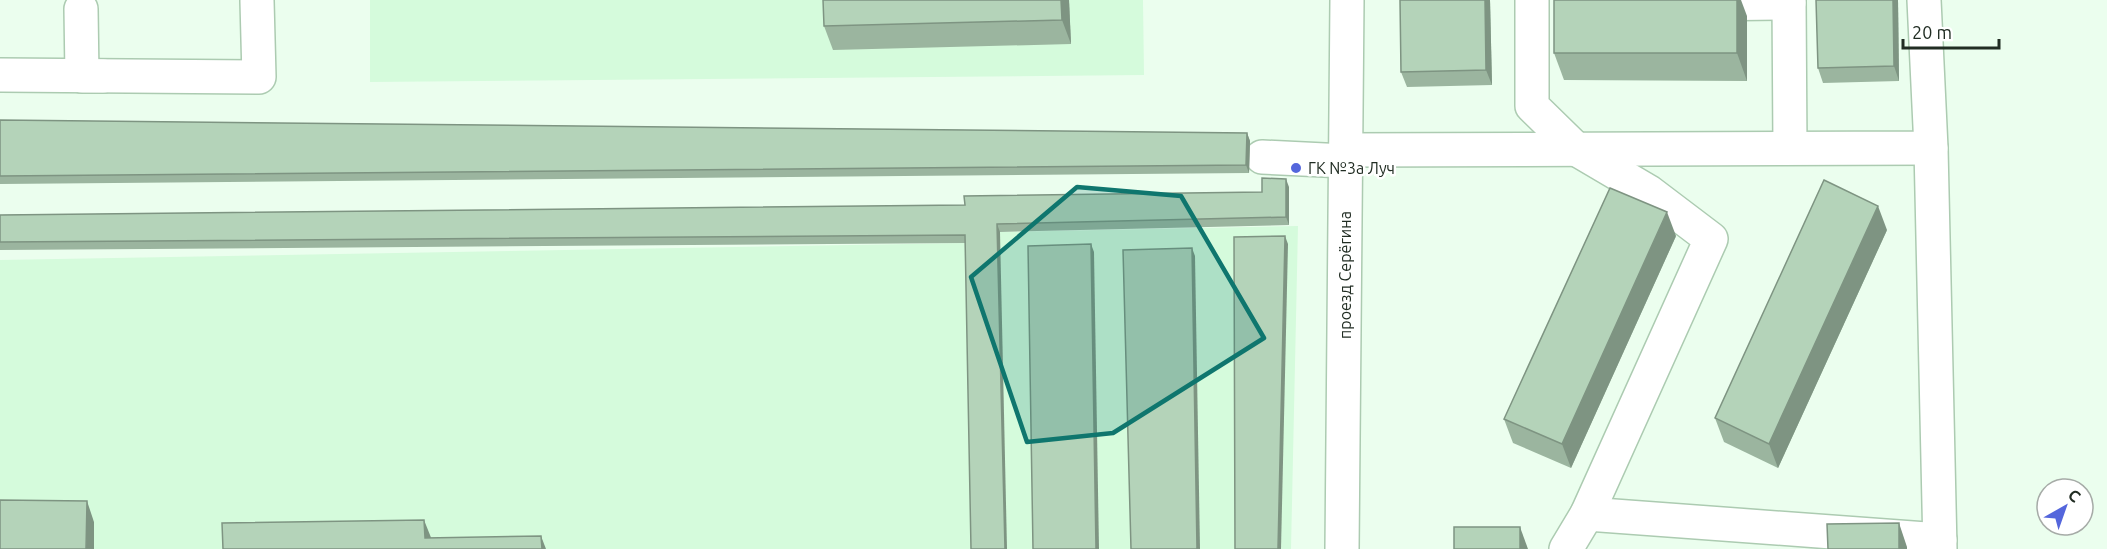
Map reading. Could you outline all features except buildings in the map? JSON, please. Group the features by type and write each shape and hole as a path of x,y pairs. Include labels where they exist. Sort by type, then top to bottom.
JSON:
{"street":[{"path":"0,75 259,77 257,0"},
{"name":"проезд Серёгина","path":"1341,549 1347,0"},
{"path":"1587,514 1940,544 1931,148 1924,0"},
{"path":"1672,4 1789,1 1790,148"},
{"path":"1566,549 1587,514 1711,239 1650,192 1576,149 1532,106 1532,3 1567,6"},
{"path":"81,4 82,76"},
{"path":"1262,157 1576,149 1931,148"}],"highlighted area":[{"path":"1077,187 1181,196 1264,338 1113,433 1027,442 971,277"}],"shaded area":[{"path":"370,0 1143,0 1144,75 370,82"},
{"path":"1298,226 1291,549 0,549 0,260 968,243 1000,241 1000,232"}],"place":[{"name":"ГК №3а Луч","path":"1296,168"}]}
